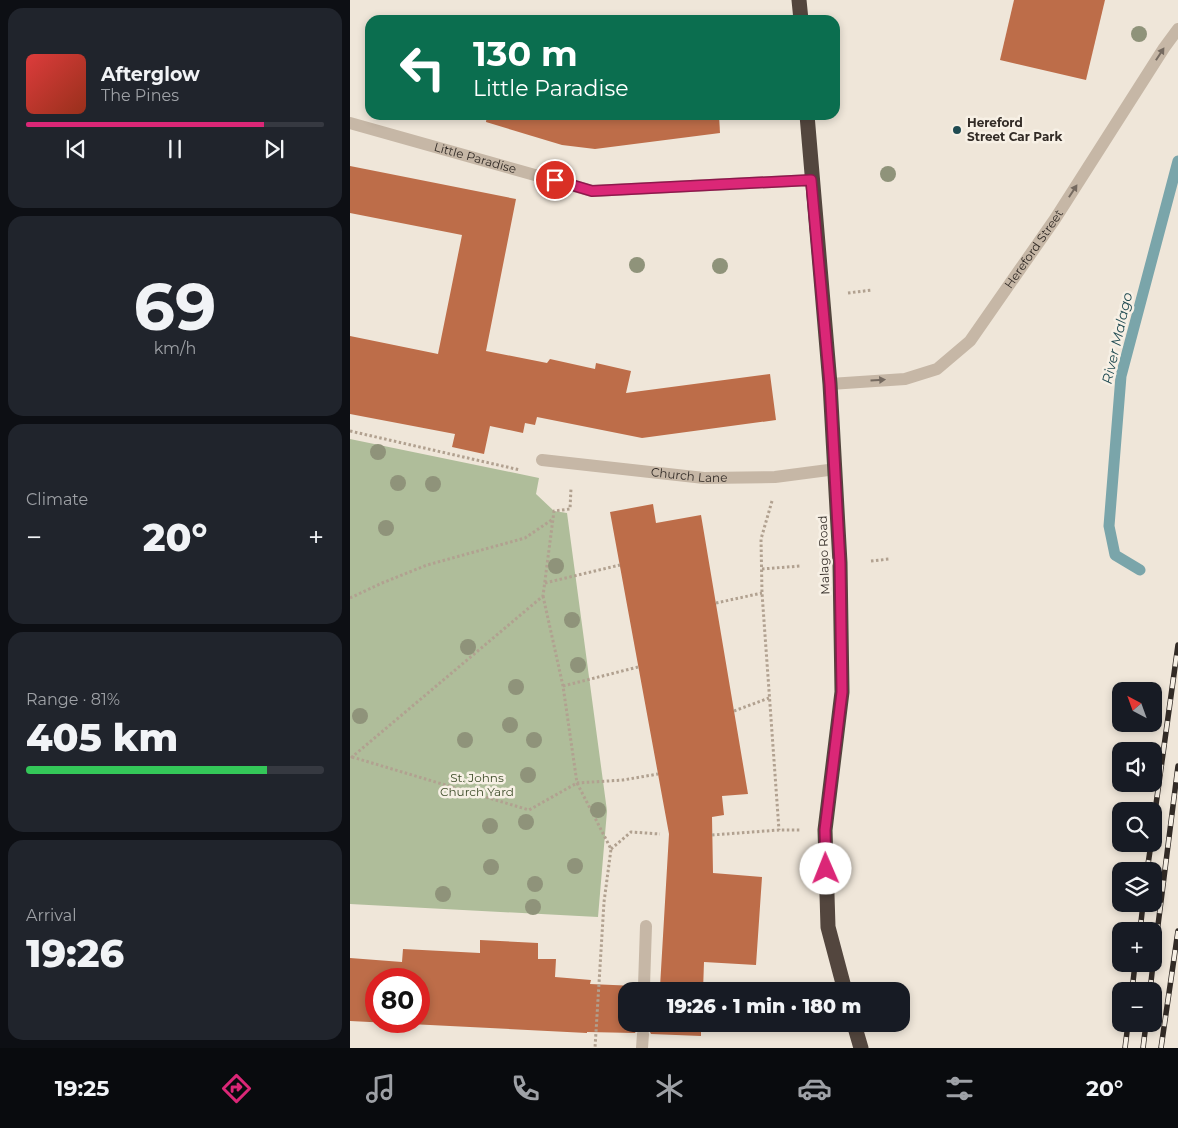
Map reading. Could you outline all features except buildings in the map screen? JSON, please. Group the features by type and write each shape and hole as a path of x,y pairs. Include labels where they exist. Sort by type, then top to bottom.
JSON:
{"highway":[{"path":"799,0 800,15"},
{"name":"Malago Road","path":"807,120 830,384 840,563 842,692 825,830 828,927 843,982"},
{"path":"856,1032 861,1048"}],"street":[{"name":"Hereford Street","path":"830,384 905,379 937,368 970,342 1055,219 1178,29"},
{"name":"Little Paradise","path":"350,123 592,191 811,180"},
{"name":"Church Lane","path":"542,460 704,478 775,477 836,469"},
{"path":"644,982 646,926"},
{"path":"642,1048 643,1034"}],"path":[{"path":"848,294 872,290"},
{"path":"350,432 539,473 542,460"},
{"path":"774,496 761,539 762,593 779,830"},
{"path":"570,509 554,511 543,596 563,686 577,783 611,849 604,902 595,1048"},
{"path":"350,598 428,565 525,538 553,519"},
{"path":"871,560 889,559"},
{"path":"545,583 620,565"},
{"path":"762,569 800,566"},
{"path":"716,603 762,593"},
{"path":"351,757 543,596"},
{"path":"563,686 638,667"},
{"path":"734,712 769,698"},
{"path":"351,757 529,810 577,783 623,780 658,774"},
{"path":"712,835 779,830 825,830"},
{"path":"611,849 632,832 660,834"}],"green space":[{"name":"St. Johns Church Yard","path":"350,439 539,478 536,494 554,511 567,513 607,811 598,917 350,904"}],"waterway":[{"name":"River Malago","path":"1140,570 1115,555 1109,526 1121,376 1178,161"}],"railway":[{"path":"1156,802 1178,645"},
{"path":"1158,922 1178,766"},
{"path":"1148,862 1150,852"},
{"path":"1141,922 1142,912"},
{"path":"1161,1048 1178,931"},
{"path":"1133,982 1134,972"},
{"path":"1151,982 1152,972"},
{"path":"1125,1048 1127,1032"},
{"path":"1143,1048 1145,1032"}],"place":[{"name":"Hereford Street Car Park","path":"957,130"}],"route":[{"path":"555,180 592,191 811,180 830,384 840,563 842,692 825,830 826,869"}]}
